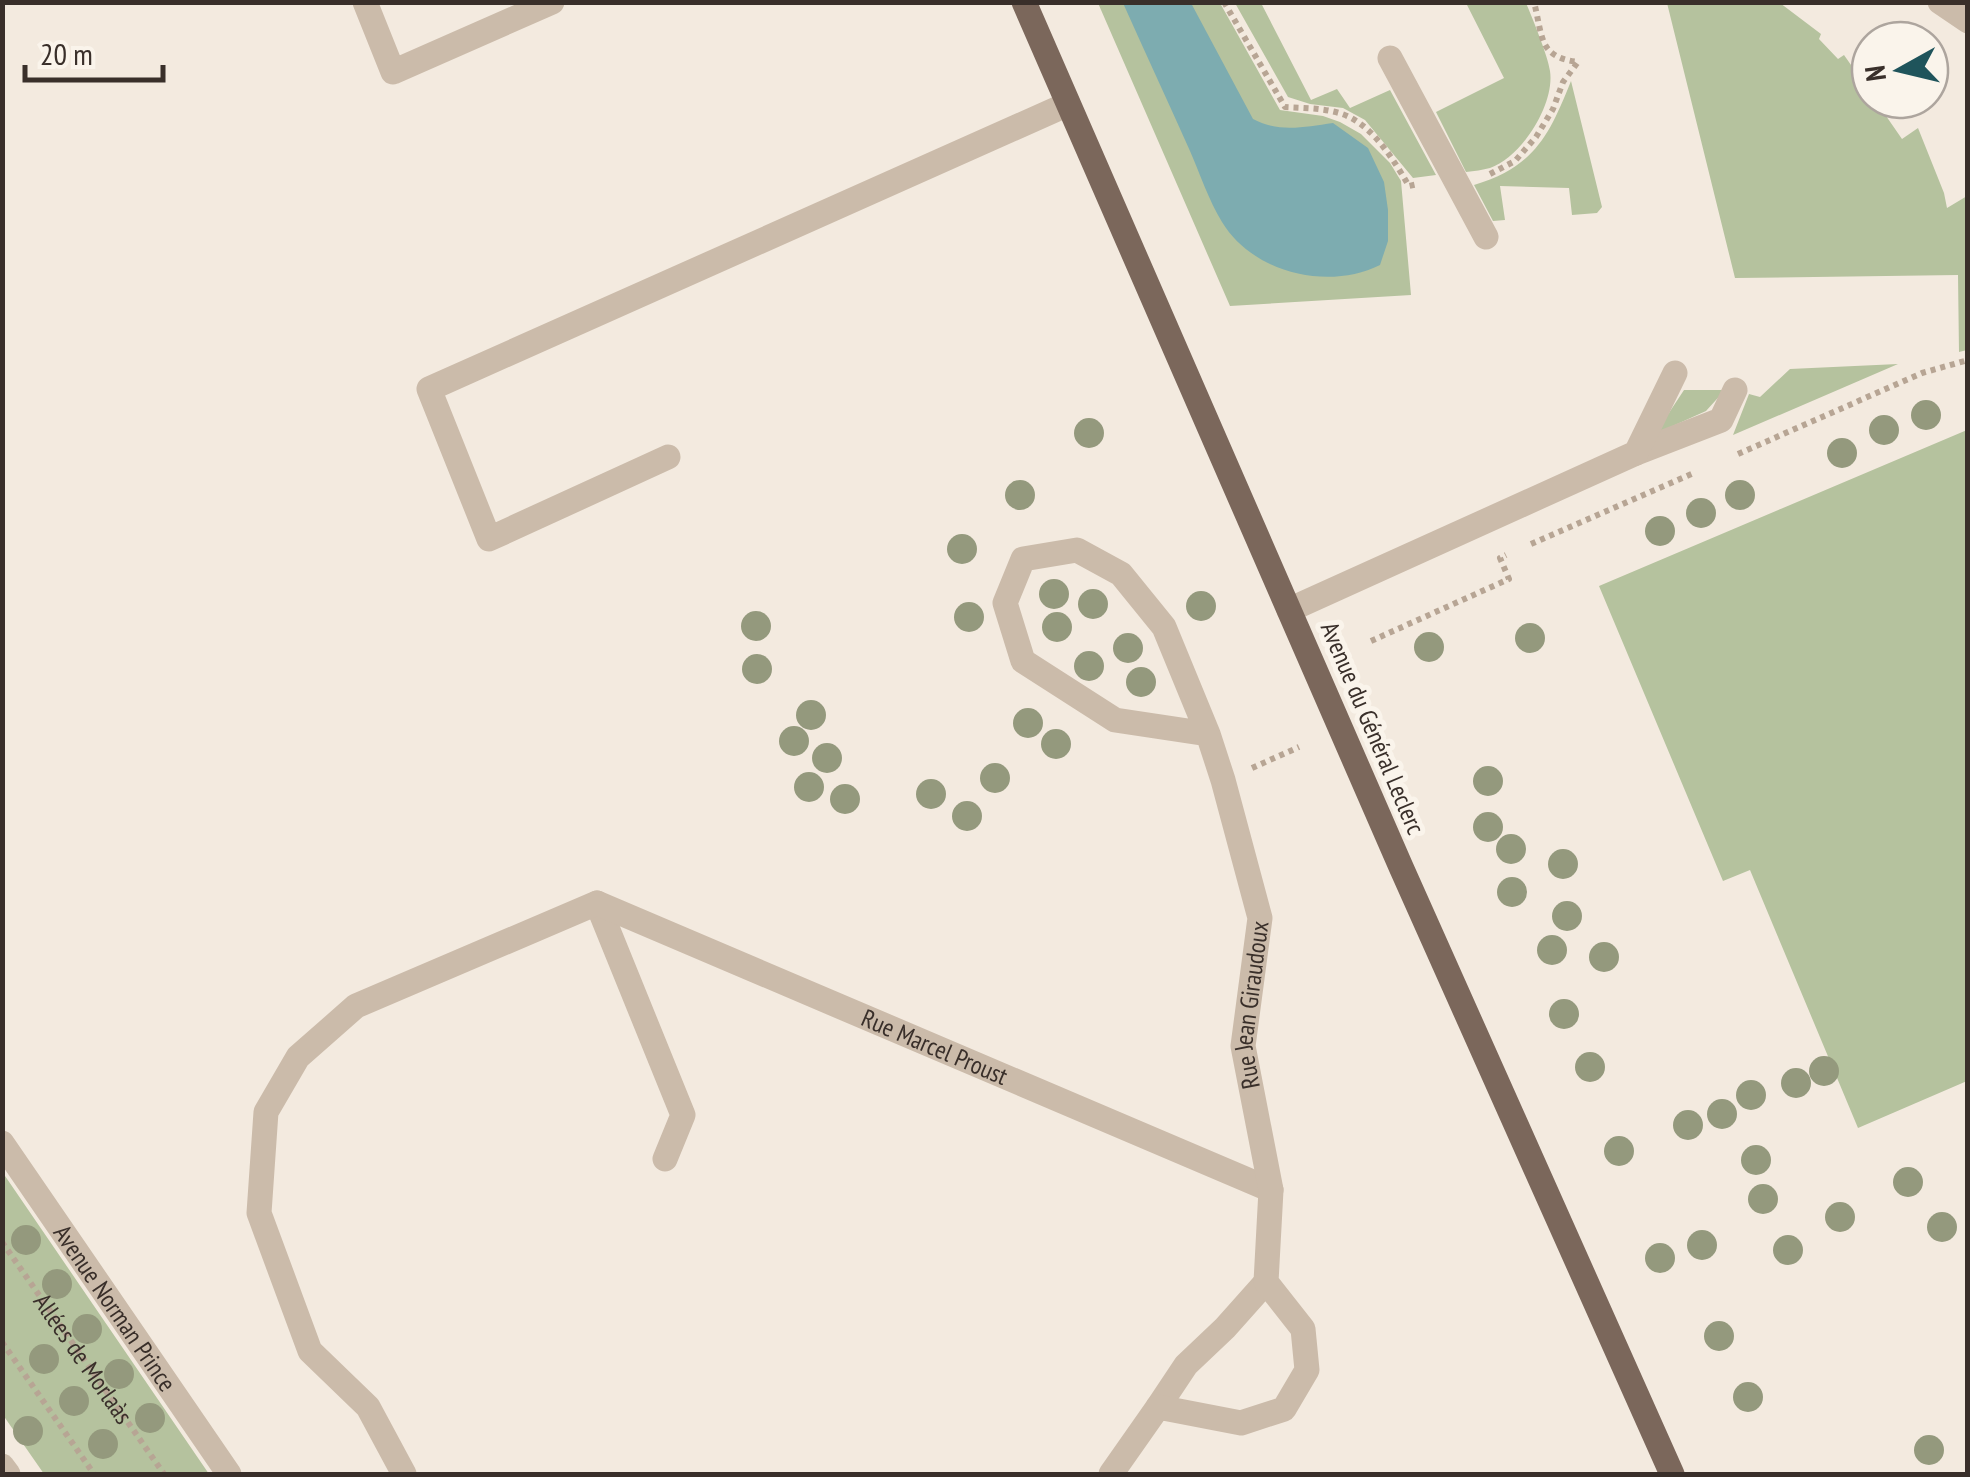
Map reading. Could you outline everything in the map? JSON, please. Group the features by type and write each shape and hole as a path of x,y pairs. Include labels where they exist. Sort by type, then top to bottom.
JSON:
{"main road":[{"name":"Avenue du Général Leclerc","path":"1024,2 1400,867 1672,1474"}],"street":[{"path":"365,2 392,72 552,2"},
{"path":"1940,2 1968,21"},
{"path":"1390,58 1486,237"},
{"path":"668,457 489,539 429,390 1068,104"},
{"path":"1636,454 1675,373"},
{"path":"1289,610 1636,454 1721,420 1735,390"},
{"name":"Rue Jean Giraudoux","path":"1208,734 1115,720 1023,661 1005,603 1023,559 1077,550 1121,574 1164,627 1208,734 1224,780 1260,918 1243,1046 1271,1190 1266,1282"},
{"path":"404,1474 368,1408 310,1350 259,1213 266,1112 298,1058 356,1006 597,903 684,1115 665,1159"},
{"name":"Rue Marcel Proust","path":"597,903 1271,1190"},
{"name":"Avenue Norman Prince","path":"2,1143 229,1474"},
{"path":"1111,1474 1186,1365 1266,1282 1303,1329 1307,1370 1284,1409 1241,1423 1158,1407"},
{"path":"2,1466 8,1474"}],"path":[{"path":"1534,2 1547,50 1559,60 1578,62"},
{"path":"1728,458 1922,374 1968,360"},
{"path":"1371,641 1509,580 1500,558 1711,466"},
{"path":"1224,780 1298,748"},
{"name":"Allées de Morlaàs","path":"2,1242 164,1474"},
{"path":"2,1342 94,1474"}],"green space":[{"path":"1098,3 1220,3 1280,110 1323,116 1361,134 1390,163 1401,181 1411,295 1230,306"},
{"path":"1235,3 1261,3 1311,100 1337,89 1350,108 1390,90 1436,175 1413,178 1365,120 1343,108 1288,97"},
{"path":"1466,3 1526,3 1546,56 1550,84 1542,113 1514,153 1490,168 1466,172 1436,112 1504,78"},
{"path":"1667,3 1780,3 1821,34 1819,39 1838,59 1844,55 1850,64 1850,120 1889,120 1902,139 1918,128 1947,208 1967,196 1967,350 1959,352 1958,275 1735,278"},
{"path":"1571,81 1602,207 1597,213 1572,215 1569,188 1500,186 1505,220 1493,221 1474,185 1511,169 1537,147"},
{"path":"1898,364 1733,435 1749,394 1760,397 1790,369"},
{"path":"1684,390 1725,390 1706,411 1655,434"},
{"path":"1967,430 1967,1081 1858,1128 1750,870 1723,881 1599,586"},
{"path":"3,1173 209,1474 44,1474 3,1415"}],"water":[{"path":"1123,3 1191,3 1253,119 1282,127 1333,123 1368,148 1384,182 1388,210 1388,241 1380,265 1360,273 1315,276 1272,265 1236,240 1213,205"}]}
